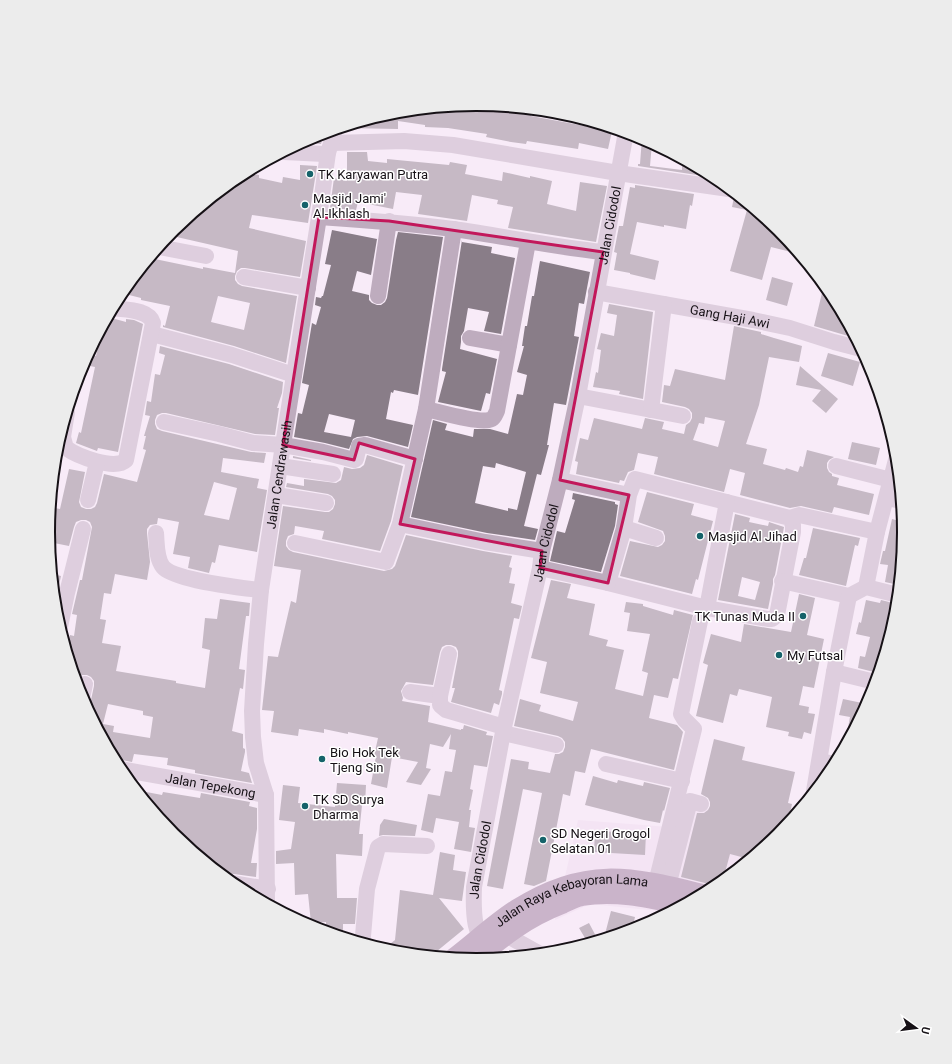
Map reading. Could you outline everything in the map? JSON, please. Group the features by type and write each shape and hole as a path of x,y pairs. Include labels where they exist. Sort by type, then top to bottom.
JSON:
{"main road":[{"name":"Jalan Raya Kebayoran Lama","path":"484,951 517,909 544,894 578,889 612,878 631,887 675,903"},
{"name":"Jalan Raya Kebayoran Lama","path":"631,887 662,884 694,892"},
{"name":"Jalan Raya Kebayoran Lama","path":"484,951 523,922 578,889"}],"street":[{"name":"Jalan Cidodol","path":"484,951 473,914 474,887 503,730 578,396 625,138"},
{"path":"304,148 332,142 404,140 428,142 618,173 715,185"},
{"name":"Jalan Cendrawasih","path":"266,795 256,763 252,711 261,590 332,142"},
{"path":"319,217 389,221 454,229 528,242 603,252"},
{"path":"378,296 389,221"},
{"path":"295,543 386,562 400,524 426,409 454,229"},
{"path":"426,409 487,421 492,419 498,411 528,242"},
{"path":"165,248 206,256"},
{"path":"244,277 308,288"},
{"name":"Gang Haji Awi","path":"596,292 753,320 790,328 855,347"},
{"path":"651,410 664,304"},
{"path":"65,443 66,448 74,454 96,462 123,463 126,460 153,323 148,316 142,313 119,309"},
{"path":"152,334 232,354 294,375"},
{"path":"470,338 509,345"},
{"path":"578,396 683,416"},
{"path":"164,422 253,443 283,445 323,452 354,460 356,458 359,446 365,445 415,459"},
{"path":"88,500 96,462"},
{"path":"280,466 333,474"},
{"path":"836,466 891,480"},
{"path":"866,587 877,532 894,500 891,480 892,473"},
{"path":"608,583 624,528 629,495 635,478 790,518 799,515 877,532"},
{"path":"560,480 629,495"},
{"path":"276,495 326,503"},
{"path":"662,884 682,781 694,729 681,714 727,502"},
{"path":"540,568 608,583 703,614 772,619 777,615 782,581 793,532 793,525 790,518"},
{"path":"400,524 485,542 542,551"},
{"path":"624,528 656,538"},
{"path":"62,610 83,529"},
{"path":"156,534 158,557 161,565 166,569 185,578 261,590"},
{"path":"782,581 849,596 866,587 892,594"},
{"path":"827,762 834,672 849,596"},
{"path":"449,654 440,696 440,705 446,710 503,730 556,745"},
{"path":"834,672 870,681"},
{"path":"410,692 440,696"},
{"path":"606,764 682,781"},
{"name":"Jalan Tepekong","path":"129,771 266,795 267,896"},
{"path":"662,884 690,801 700,804"},
{"path":"363,938 367,889 378,847 383,844 427,846"},
{"path":"506,935 531,949"}],"highlighted area":[{"path":"319,217 389,221 603,252 560,480 629,495 608,583 540,568 542,551 400,524 415,459 359,443 354,460 283,445"}],"shaded area":[{"path":"686,805 780,824 754,849 710,882 659,911 590,904 555,920 578,820 682,828"}],"building":[{"path":"476,111 531,115 593,128 612,133 608,149 579,143 578,149 527,141 526,144 511,142 486,137 487,134 448,128 425,127 425,125 398,121 398,129 357,128 394,119 421,115"},
{"path":"322,140 321,144 314,144"},
{"path":"641,145 651,149 650,166 682,170 682,165 697,175 638,166 638,164 640,164"},
{"path":"347,152 367,152 368,161 387,163 387,159 449,165 450,162 467,165 465,174 502,181 503,172 552,181 547,204 576,211 580,182 607,186 596,242 508,228 513,207 497,204 498,200 472,195 467,221 418,214 422,195 396,192 393,209 358,202 356,210 330,208 334,178 347,181"},
{"path":"300,165 317,166 308,223 252,215 249,228 306,241 300,277 241,268 237,271 235,280 242,286 297,296 286,363 234,346 163,327 163,325 165,326 170,306 141,300 141,298 128,295 155,259 203,269 203,267 235,273 238,251 175,237 198,215 255,174 259,175 259,178 282,183 283,177 300,180","holes":["218,296 250,303 244,330 211,322"]},
{"path":"635,185 694,194 692,206 690,205 686,229 637,222 630,254 659,261 655,280 614,270 617,253 614,252 619,226 623,226 630,187 635,188"},
{"path":"734,199 754,215 791,252 771,247 762,280 730,271 747,210 732,207"},
{"path":"332,230 377,239 371,275 357,271 352,291 369,295 369,300 372,303 381,305 387,298 398,232 443,237 418,395 394,390 393,393 391,392 386,419 413,425 408,447 367,436 353,439 349,449 294,437 298,413 302,414 309,385 302,383 312,323 316,325 321,307 315,305 316,297 321,298 323,296 331,265 325,264","holes":["329,414 355,420 351,437 324,432"]},
{"path":"462,240 462,242 492,247 491,253 515,258 501,334 484,331 489,312 468,308 464,331 461,336 460,349 497,359 490,394 486,393 481,411 438,402 446,372 442,371 442,369"},
{"path":"540,261 590,272 584,304 579,303 574,336 579,337 566,405 554,403 547,445 549,445 541,475 537,474 524,526 538,529 535,540 487,533 411,517 433,420 447,424 445,430 473,437 474,429 490,429 508,434 517,394 523,395 527,375 517,372 524,346 522,346 525,326 527,326 532,296 534,296","holes":["496,463 526,472 517,510 508,508 508,511 475,503 483,466 495,468"]},
{"path":"772,277 793,283 787,306 766,300"},
{"path":"822,293 849,336 814,326"},
{"path":"609,304 653,312 643,399 619,394 620,391 593,387 596,372 598,373 601,350 597,349 601,333 614,336 617,315 607,313"},
{"path":"113,318 126,322 126,319 134,320 143,324 118,452 98,448 97,451 76,443 79,432 81,433 95,367 90,366 91,363 94,355 96,356 98,346"},
{"path":"734,326 761,332 761,334 802,346 799,362 769,357 759,405 746,444 767,449 763,464 785,470 786,468 798,472 800,466 803,467 807,450 834,457 827,463 827,468 832,476 839,478 837,485 874,494 869,515 834,507 832,513 801,506 790,508 740,495 745,473 730,469 724,492 654,474 658,457 638,453 634,470 628,472 624,481 620,480 619,483 576,474 578,462 575,461 580,438 588,440 594,418 642,429 645,418 664,422 662,429 684,434 686,425 692,418 692,413 685,407 662,402 664,385 670,386 675,369 725,380","holes":["705,417 725,421 718,447 693,440 699,423 704,424"]},
{"path":"160,346 229,364 283,382 282,393 277,408 279,408 275,435 255,434 166,413 157,415 155,420 157,429 162,431 251,452 266,453 264,463 223,458 221,472 259,479 257,488 267,490 257,552 219,545 215,563 212,562 209,573 188,568 190,557 173,554 179,522 158,518 157,524 150,525 147,529 150,562 147,580 115,574 111,594 104,593 100,619 106,620 102,643 121,646 116,671 176,681 176,683 205,688 210,650 202,648 205,618 217,619 220,599 250,603 249,616 246,616 239,669 245,670 243,689 240,688 232,731 243,734 243,748 245,749 245,752 241,771 249,773 252,783 195,773 195,770 167,765 168,758 134,754 132,762 122,760 98,718 90,701 94,681 87,675 81,676 69,641 70,635 74,636 77,615 72,614 80,580 82,580 92,527 90,522 86,520 76,522 69,546 55,543 56,508 60,509 69,469 85,472 79,502 81,507 86,509 95,507 104,474 137,482 146,450 143,449 146,436 144,436 150,416 145,415 147,401 151,402 155,374 160,375 165,355 159,353","holes":["214,482 237,488 229,520 204,515","108,704 143,711 143,715 153,717 150,738 113,732 114,726 103,724"]},
{"path":"828,353 860,362 853,386 821,376"},
{"path":"800,366 838,399 826,413 812,401 821,390 796,385"},
{"path":"852,442 880,448 876,465 848,459"},
{"path":"367,455 403,466 391,521 380,551 322,539 324,531 295,526 294,534 288,536 286,541 286,546 289,550 384,571 392,569 395,566 406,535 512,556 509,567 512,568 509,583 515,584 511,603 522,606 519,619 514,618 499,690 502,691 502,694 499,705 494,703 491,713 451,702 455,688 452,688 458,651 456,647 451,645 442,647 433,685 406,682 401,691 403,698 402,701 430,706 428,722 461,730 463,729 464,725 487,732 486,735 493,736 487,767 474,765 470,789 473,790 469,810 471,810 469,827 475,828 471,852 454,849 459,822 436,818 433,833 421,830 428,794 440,796 445,771 452,772 456,750 449,749 451,734 443,747 430,744 426,768 431,769 421,785 406,782 418,762 392,757 387,788 371,784 376,756 374,756 378,738 324,729 324,733 299,729 298,736 271,732 274,711 262,710 268,656 278,657 291,601 296,603 301,570 274,566 283,506 329,512 333,509 335,504 335,500 328,494 286,487 287,483 304,486 304,479 336,483 341,480 344,467 352,469 360,468 364,465"},
{"path":"293,456 311,460 311,461 293,458"},
{"path":"647,492 694,504 691,515 713,521 698,580 696,579 692,594 620,576 630,541 658,547 665,541 663,531 638,522"},
{"path":"573,493 615,502 615,504 618,505 615,526 601,572 550,561 557,531 565,533 575,500 572,499"},
{"path":"735,514 750,518 749,522 768,526 769,522 784,527 768,609 718,600","holes":["742,577 760,582 755,600 738,596"]},
{"path":"892,519 897,520 896,560 893,584 885,582 888,565 880,564 883,551 885,551"},
{"path":"813,528 860,538 858,546 855,545 846,586 799,575 804,558 806,558"},
{"path":"58,575 61,576 59,586"},
{"path":"551,580 571,584 567,598 595,604 589,635 608,640 606,646 624,650 615,689 643,696 648,673 642,671 650,634 627,631 630,613 624,612 626,602 643,604 643,606 673,615 674,610 693,615 678,679 673,678 668,698 654,695 649,718 677,725 683,732 674,770 591,749 585,773 575,771 570,796 563,794 546,881 534,886 524,884 542,793 523,789 503,889 487,886 511,759 529,762 528,769 550,773 555,754 563,752 565,747 565,742 558,736 514,726 520,699 541,705 539,711 573,721 578,702 540,693 547,662 531,658"},
{"path":"799,594 815,598 807,635 824,639 814,688 803,686 799,705 809,707 808,713 815,714 811,734 804,732 802,739 788,736 789,732 766,727 772,697 739,689 737,696 730,694 723,723 696,716 708,665 703,663 711,634 741,642 744,624 791,632"},
{"path":"866,600 880,603 881,600 891,602 883,641 873,672 858,668 860,656 865,657 870,637 856,634 859,622 861,623"},
{"path":"843,699 861,703 847,731 850,717 839,715"},
{"path":"714,739 745,747 742,760 795,772 788,803 792,804 790,813 754,849 743,857 730,854 725,871 707,884 681,877 697,813 704,813 710,806 708,798 701,794"},
{"path":"593,776 617,783 618,780 643,786 644,782 670,788 660,823 585,805"},
{"path":"337,783 366,785 365,805 362,805 359,834 363,834 362,856 336,854 337,898 357,898 355,924 343,924 343,932 326,925 326,922 319,922 311,919 308,894 295,895 294,863 276,864 276,851 291,849 295,822 279,820 283,785 300,787 298,803 335,807"},
{"path":"145,792 162,795 163,792 200,798 201,793 250,802 249,806 257,808 257,829 251,863 257,863 256,877 231,874 198,849 159,810"},
{"path":"384,819 417,825 415,836 379,836 380,825"},
{"path":"595,831 646,833 645,855 594,852"},
{"path":"440,852 455,855 453,870 466,872 462,901 439,898 464,929 437,951 390,944 395,940 400,890 433,895"},
{"path":"611,911 635,917 634,922 605,933"},
{"path":"589,923 596,936 586,939 579,928"}],"place":[{"name":"TK Karyawan Putra","path":"310,174"},
{"name":"Masjid Jami' Al-Ikhlash","path":"305,205"},
{"name":"Masjid Al Jihad","path":"700,536"},
{"name":"TK Tunas Muda II","path":"803,616"},
{"name":"My Futsal","path":"779,655"},
{"name":"Bio Hok Tek Tjeng Sin","path":"322,759"},
{"name":"TK SD Surya Dharma","path":"305,806"},
{"name":"SD Negeri Grogol Selatan 01","path":"543,840"}]}
